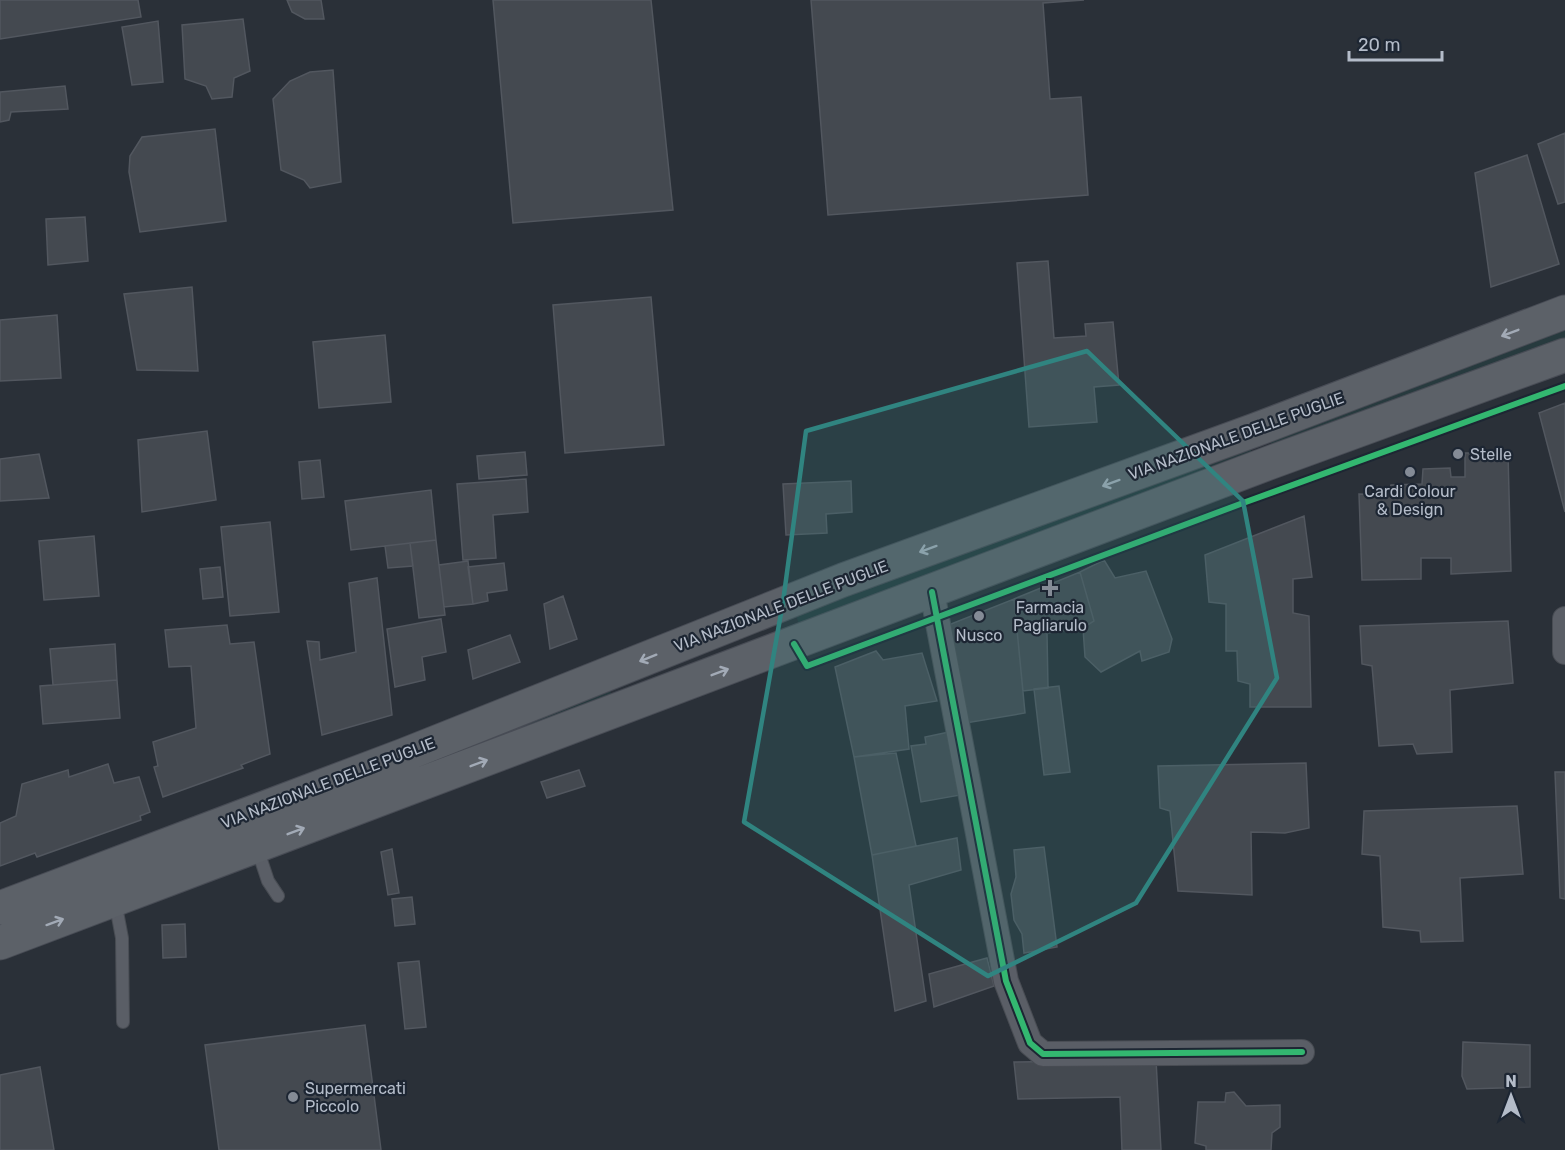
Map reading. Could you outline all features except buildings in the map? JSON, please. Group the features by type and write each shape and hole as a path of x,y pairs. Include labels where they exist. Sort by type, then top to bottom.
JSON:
{"main road":[{"name":"VIA NAZIONALE DELLE PUGLIE","path":"0,908 404,755 843,580 1256,430 1565,312"},
{"name":"VIA NAZIONALE DELLE PUGLIE","path":"0,943 1269,463 1565,355"}],"street":[{"path":"932,592 1006,981 1030,1043 1043,1054 1302,1052"},
{"path":"1565,620 1565,652"}],"lane":[{"path":"257,846 268,881 278,896"},
{"path":"115,900 122,938 123,1022"}],"highlighted area":[{"path":"1087,351 1243,501 1277,678 1136,903 988,976 744,822 783,602 806,431"}],"green space":[{"path":"1565,323 1565,340 1273,449 1267,433"},
{"path":"1247,440 1253,455 800,628 796,615"},
{"path":"610,691 612,696 296,814"}],"cycle path":[{"path":"794,644 807,666 1243,503 1565,386"},
{"path":"932,592 1006,981 1030,1043 1043,1054 1302,1052"}],"place":[{"name":"Stelle","path":"1458,454"},
{"name":"Cardi Colour & Design","path":"1410,472"},
{"name":"Farmacia Pagliarulo","path":"1050,588"},
{"name":"Nusco","path":"979,616"},
{"name":"Supermercati Piccolo","path":"293,1097"}]}
